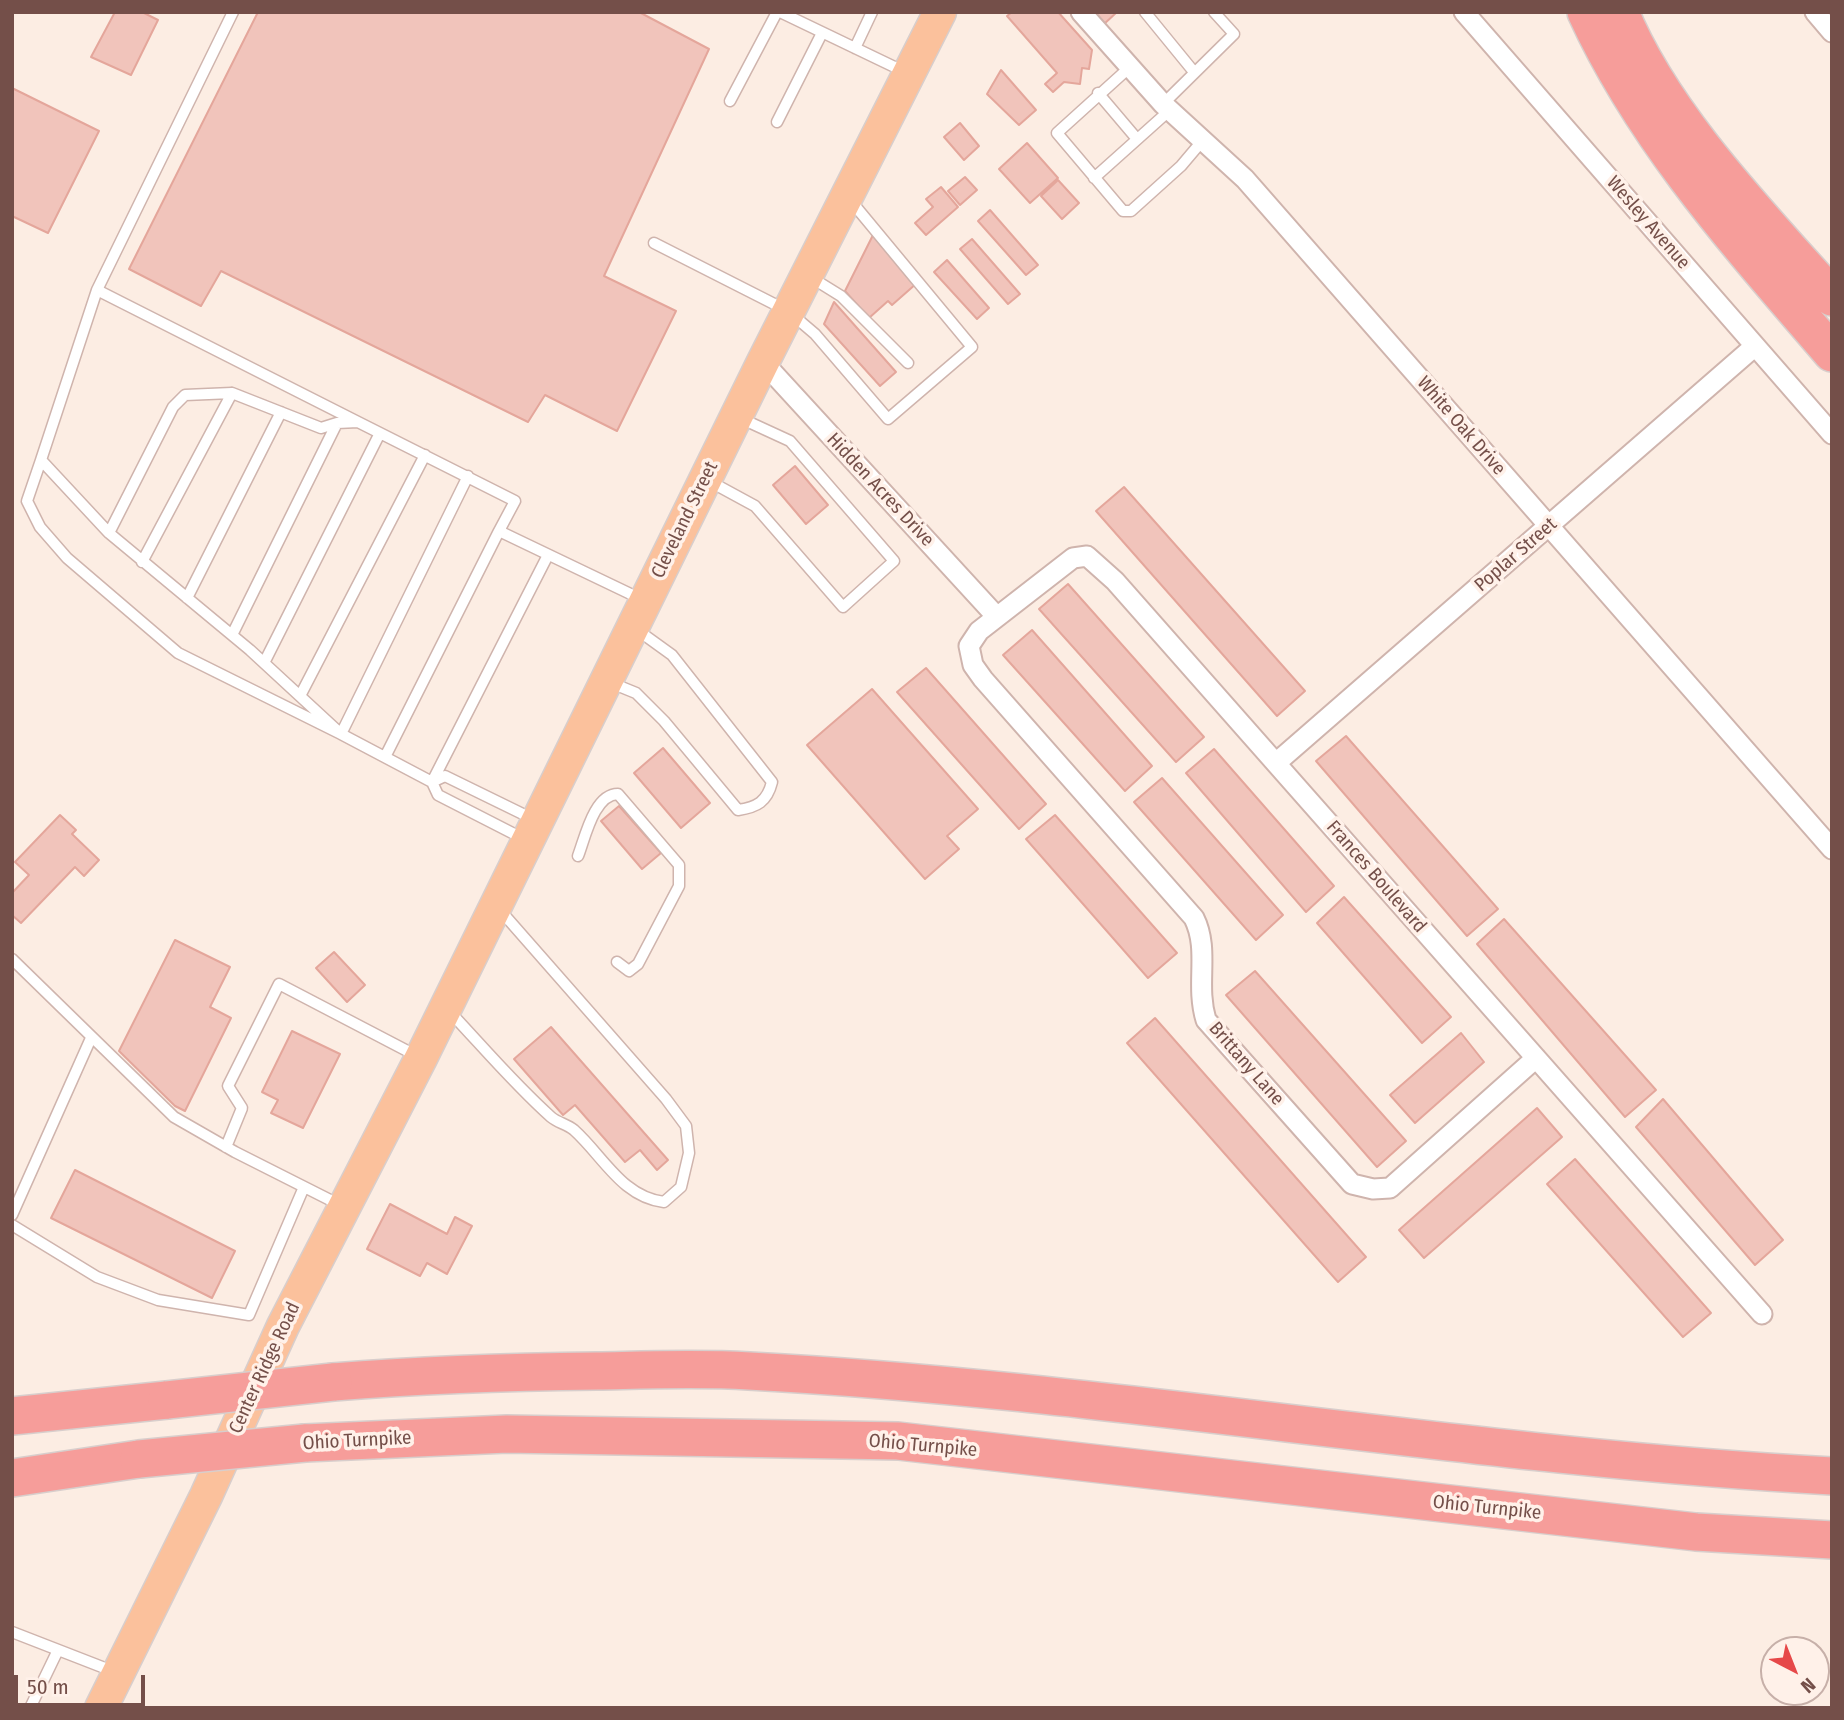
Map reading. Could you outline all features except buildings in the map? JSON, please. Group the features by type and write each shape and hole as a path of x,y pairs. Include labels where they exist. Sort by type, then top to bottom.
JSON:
{"highway":[{"path":"1586,12 1598,39 1679,169 1832,354"},
{"path":"1620,12 1634,43 1694,135 1752,208 1832,297"},
{"path":"12,1416 333,1382 445,1373 746,1370 1203,1413 1615,1461 1832,1476"},
{"name":"Ohio Turnpike","path":"12,1478 139,1459 305,1443 507,1434 898,1441 1696,1532 1832,1540"}],"main road":[{"name":"Cleveland Street","path":"433,1032 788,311 940,12"},
{"name":"Center Ridge Road","path":"101,1708 206,1496 283,1326 433,1032"}],"street":[{"name":"White Oak Drive","path":"1081,12 1166,107 1245,179 1832,849"},
{"name":"Wesley Avenue","path":"1464,12 1832,434"},
{"path":"1815,12 1832,32"},
{"name":"Poplar Street","path":"1276,763 1755,346"},
{"name":"Hidden Acres Drive","path":"763,362 998,617"},
{"name":"Frances Boulevard","path":"969,646 979,631 1062,565 1082,556 1094,560 1762,1314"},
{"name":"Brittany Lane","path":"969,646 973,665 983,679 1185,904 1203,936 1200,985 1206,1020 1352,1184 1373,1189 1390,1188 1536,1058"}],"lane":[{"path":"233,12 97,290 27,501 40,527 85,574 178,653 432,782 438,795 532,831"},
{"path":"730,101 778,12 909,74"},
{"path":"855,48 872,12"},
{"path":"1145,12 1194,72"},
{"path":"1094,178 1137,139 1194,72 1234,34 1214,12"},
{"path":"777,122 822,33"},
{"path":"1130,67 1098,93 1057,133 1123,211 1131,211 1181,166 1202,140"},
{"path":"1098,93 1137,139"},
{"path":"654,243 788,311 815,334 888,419 972,347 847,195"},
{"path":"807,275 841,296 908,363"},
{"path":"97,290 515,501 385,757"},
{"path":"109,533 173,407 185,395 232,393 321,428 337,423 358,422"},
{"path":"142,562 232,393"},
{"path":"187,598 281,412"},
{"path":"705,480 755,506 843,607 894,561 790,441 736,417"},
{"path":"232,635 337,423"},
{"path":"264,663 380,433"},
{"path":"300,696 425,454"},
{"path":"41,460 109,533 232,635 341,734"},
{"path":"341,734 468,476"},
{"path":"499,531 548,555 639,614 729,724 772,782 769,793 757,807 738,810 672,730 636,693 606,680"},
{"path":"432,782 548,555"},
{"path":"432,782 445,776 532,831"},
{"path":"578,856 598,806 608,796 618,794 674,858 681,871 679,887 638,964 629,971 617,962"},
{"path":"226,1147 242,1108 228,1086 279,985 433,1032 527,1093 554,1119 572,1129 629,1188 647,1200 664,1202 681,1187 689,1153 687,1126 495,905"},
{"path":"12,959 174,1117 226,1147 344,1207"},
{"path":"12,1215 91,1038"},
{"path":"12,1225 109,1282 158,1300 249,1315 304,1187"},
{"path":"12,1632 118,1673"},
{"path":"30,1708 58,1650"}]}
